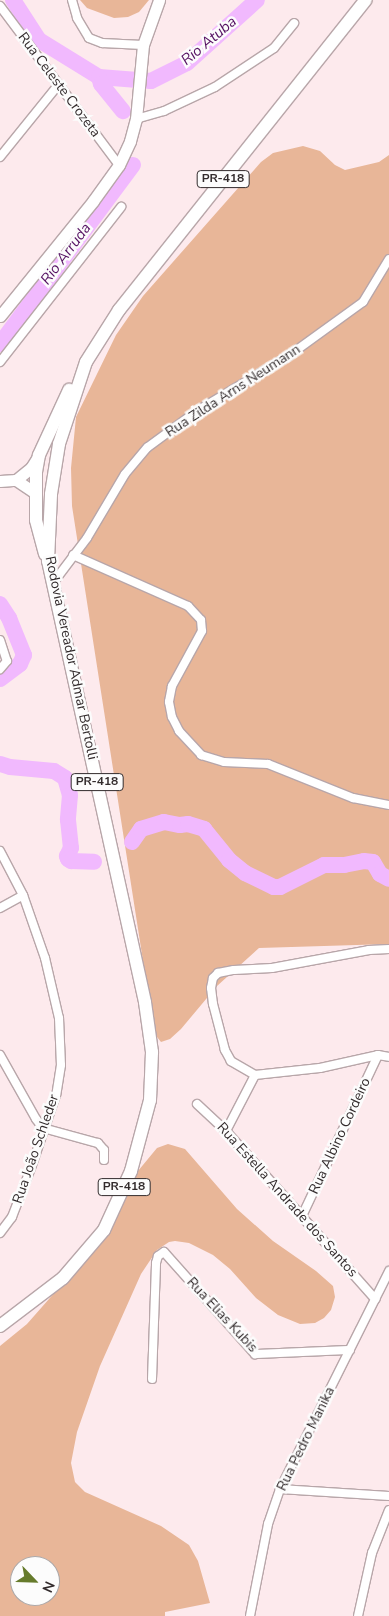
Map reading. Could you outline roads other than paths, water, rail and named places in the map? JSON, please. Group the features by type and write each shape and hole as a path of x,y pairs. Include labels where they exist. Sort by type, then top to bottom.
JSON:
{"highway":[{"name":"Rodovia Vereador Admar Bertolli","path":"0,1326 63,1278 104,1230 131,1171 150,1100 152,1052 145,1002 48,561 50,494 59,444 86,362 119,310 366,0"},
{"path":"48,561 41,546 36,520 34,492 39,455 66,394 86,362"}],"main road":[{"path":"0,316 93,201 119,164 130,142 136,119 142,50 159,0"},
{"path":"0,481 16,480 31,468 39,455"},
{"path":"16,480 34,492"}],"street":[{"path":"72,0 77,18 89,38 102,43 142,50"},
{"name":"Rua Celeste Crozeta","path":"0,6 119,164"},
{"path":"136,119 164,112 215,87 274,48 294,23"},
{"path":"0,157 58,85"},
{"path":"0,362 121,208"},
{"name":"Rua Zilda Arns Neumann","path":"53,583 87,538 125,474 148,447 197,412 287,357 363,302 389,259"},
{"path":"73,555 188,606 201,620 202,631 172,686 169,702 172,717 186,741 201,755 224,762 268,764 346,796 389,805"},
{"path":"0,640 7,661 0,669"},
{"name":"Rua João Schleder","path":"0,851 23,895 46,958 59,1018 61,1064 56,1095 12,1217 0,1233"},
{"path":"0,908 23,895"},
{"path":"389,950 369,950 272,968 218,973 213,978 211,988 225,1050 231,1061 255,1075 320,1068 378,1055 389,1057"},
{"path":"0,1055 43,1128 98,1143 104,1150 104,1160"},
{"name":"Rua Albino Cordeiro","path":"302,1216 378,1055"},
{"path":"226,1131 255,1075"},
{"name":"Rua Estella Andrade dos Santos","path":"197,1104 226,1131 375,1299"},
{"name":"Rua Elias Kubis","path":"152,1379 156,1263 158,1256 164,1252 255,1354 350,1350"},
{"name":"Rua Pedro Manika","path":"250,1616 268,1524 280,1489 389,1270"},
{"path":"280,1489 389,1496"},
{"path":"358,1616 372,1553 389,1510"}],"waterway":[{"name":"Rio Atuba","path":"13,0 39,40 99,77 151,81 187,63 257,0"},
{"name":"Rio Arruda","path":"99,77 101,84 123,111"},
{"name":"Rio Arruda","path":"0,344 133,165"},
{"name":"Rio Arruda","path":"0,604 9,618 24,655 20,664 0,679"},
{"name":"Rio Arruda","path":"0,764 10,767 54,771 65,778 70,795 68,820 71,848 67,856 68,859 71,861 94,862"},
{"name":"Rio Arruda","path":"132,842 141,829 164,822 180,825 188,824 204,829 229,860 245,873 274,887 280,887 324,865 344,865 364,861 373,862 380,874 389,879"}]}
